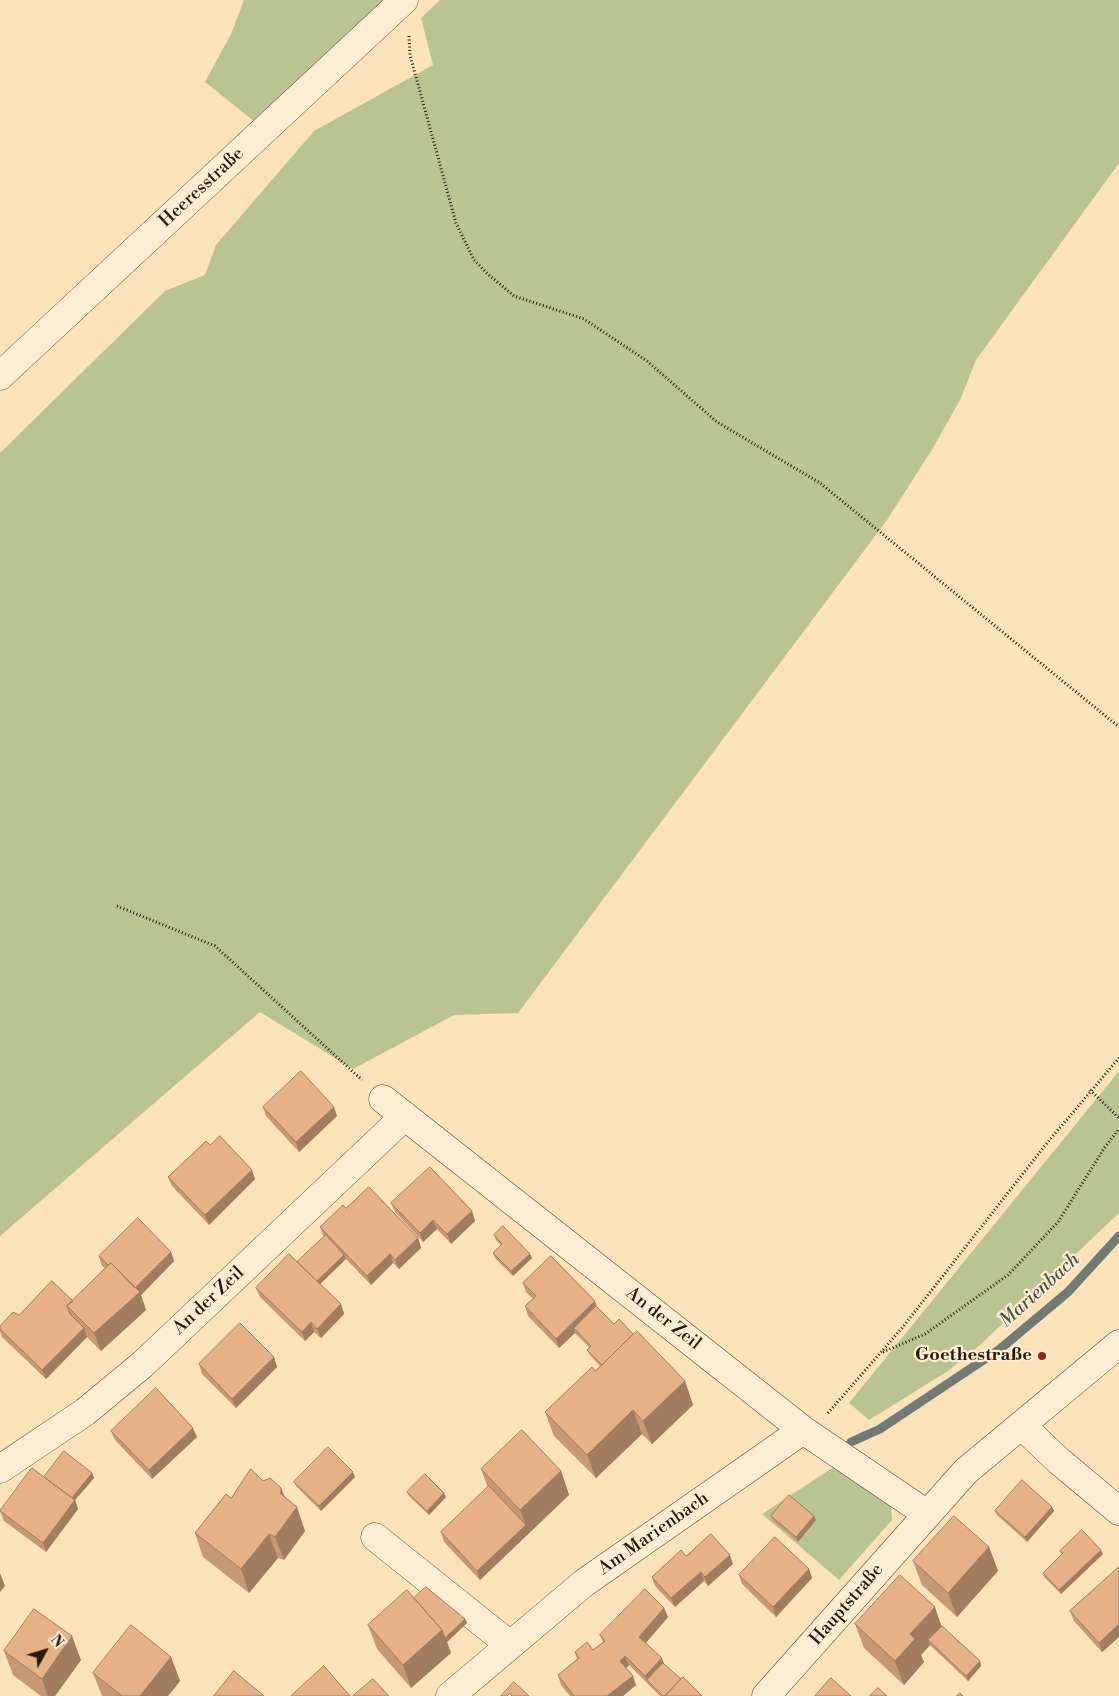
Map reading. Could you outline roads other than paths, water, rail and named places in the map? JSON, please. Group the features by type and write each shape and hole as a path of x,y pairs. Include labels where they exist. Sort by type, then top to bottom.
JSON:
{"street":[{"name":"Heeresstraße","path":"0,376 404,0"},
{"name":"An der Zeil","path":"383,1100 803,1430 927,1514"},
{"name":"An der Zeil","path":"0,1469 85,1412 143,1364 405,1116"},
{"name":"Hauptstraße","path":"766,1696 966,1471 1119,1344"},
{"path":"1022,1426 1059,1461 1119,1511"},
{"name":"Am Marienbach","path":"450,1696 584,1583 803,1430"},
{"path":"375,1537 510,1644"}],"waterway":[{"name":"Marienbach","path":"851,1442 880,1429 1000,1349 1068,1292 1119,1236"}],"place":[{"name":"Goethestraße","path":"1042,1356"}]}
